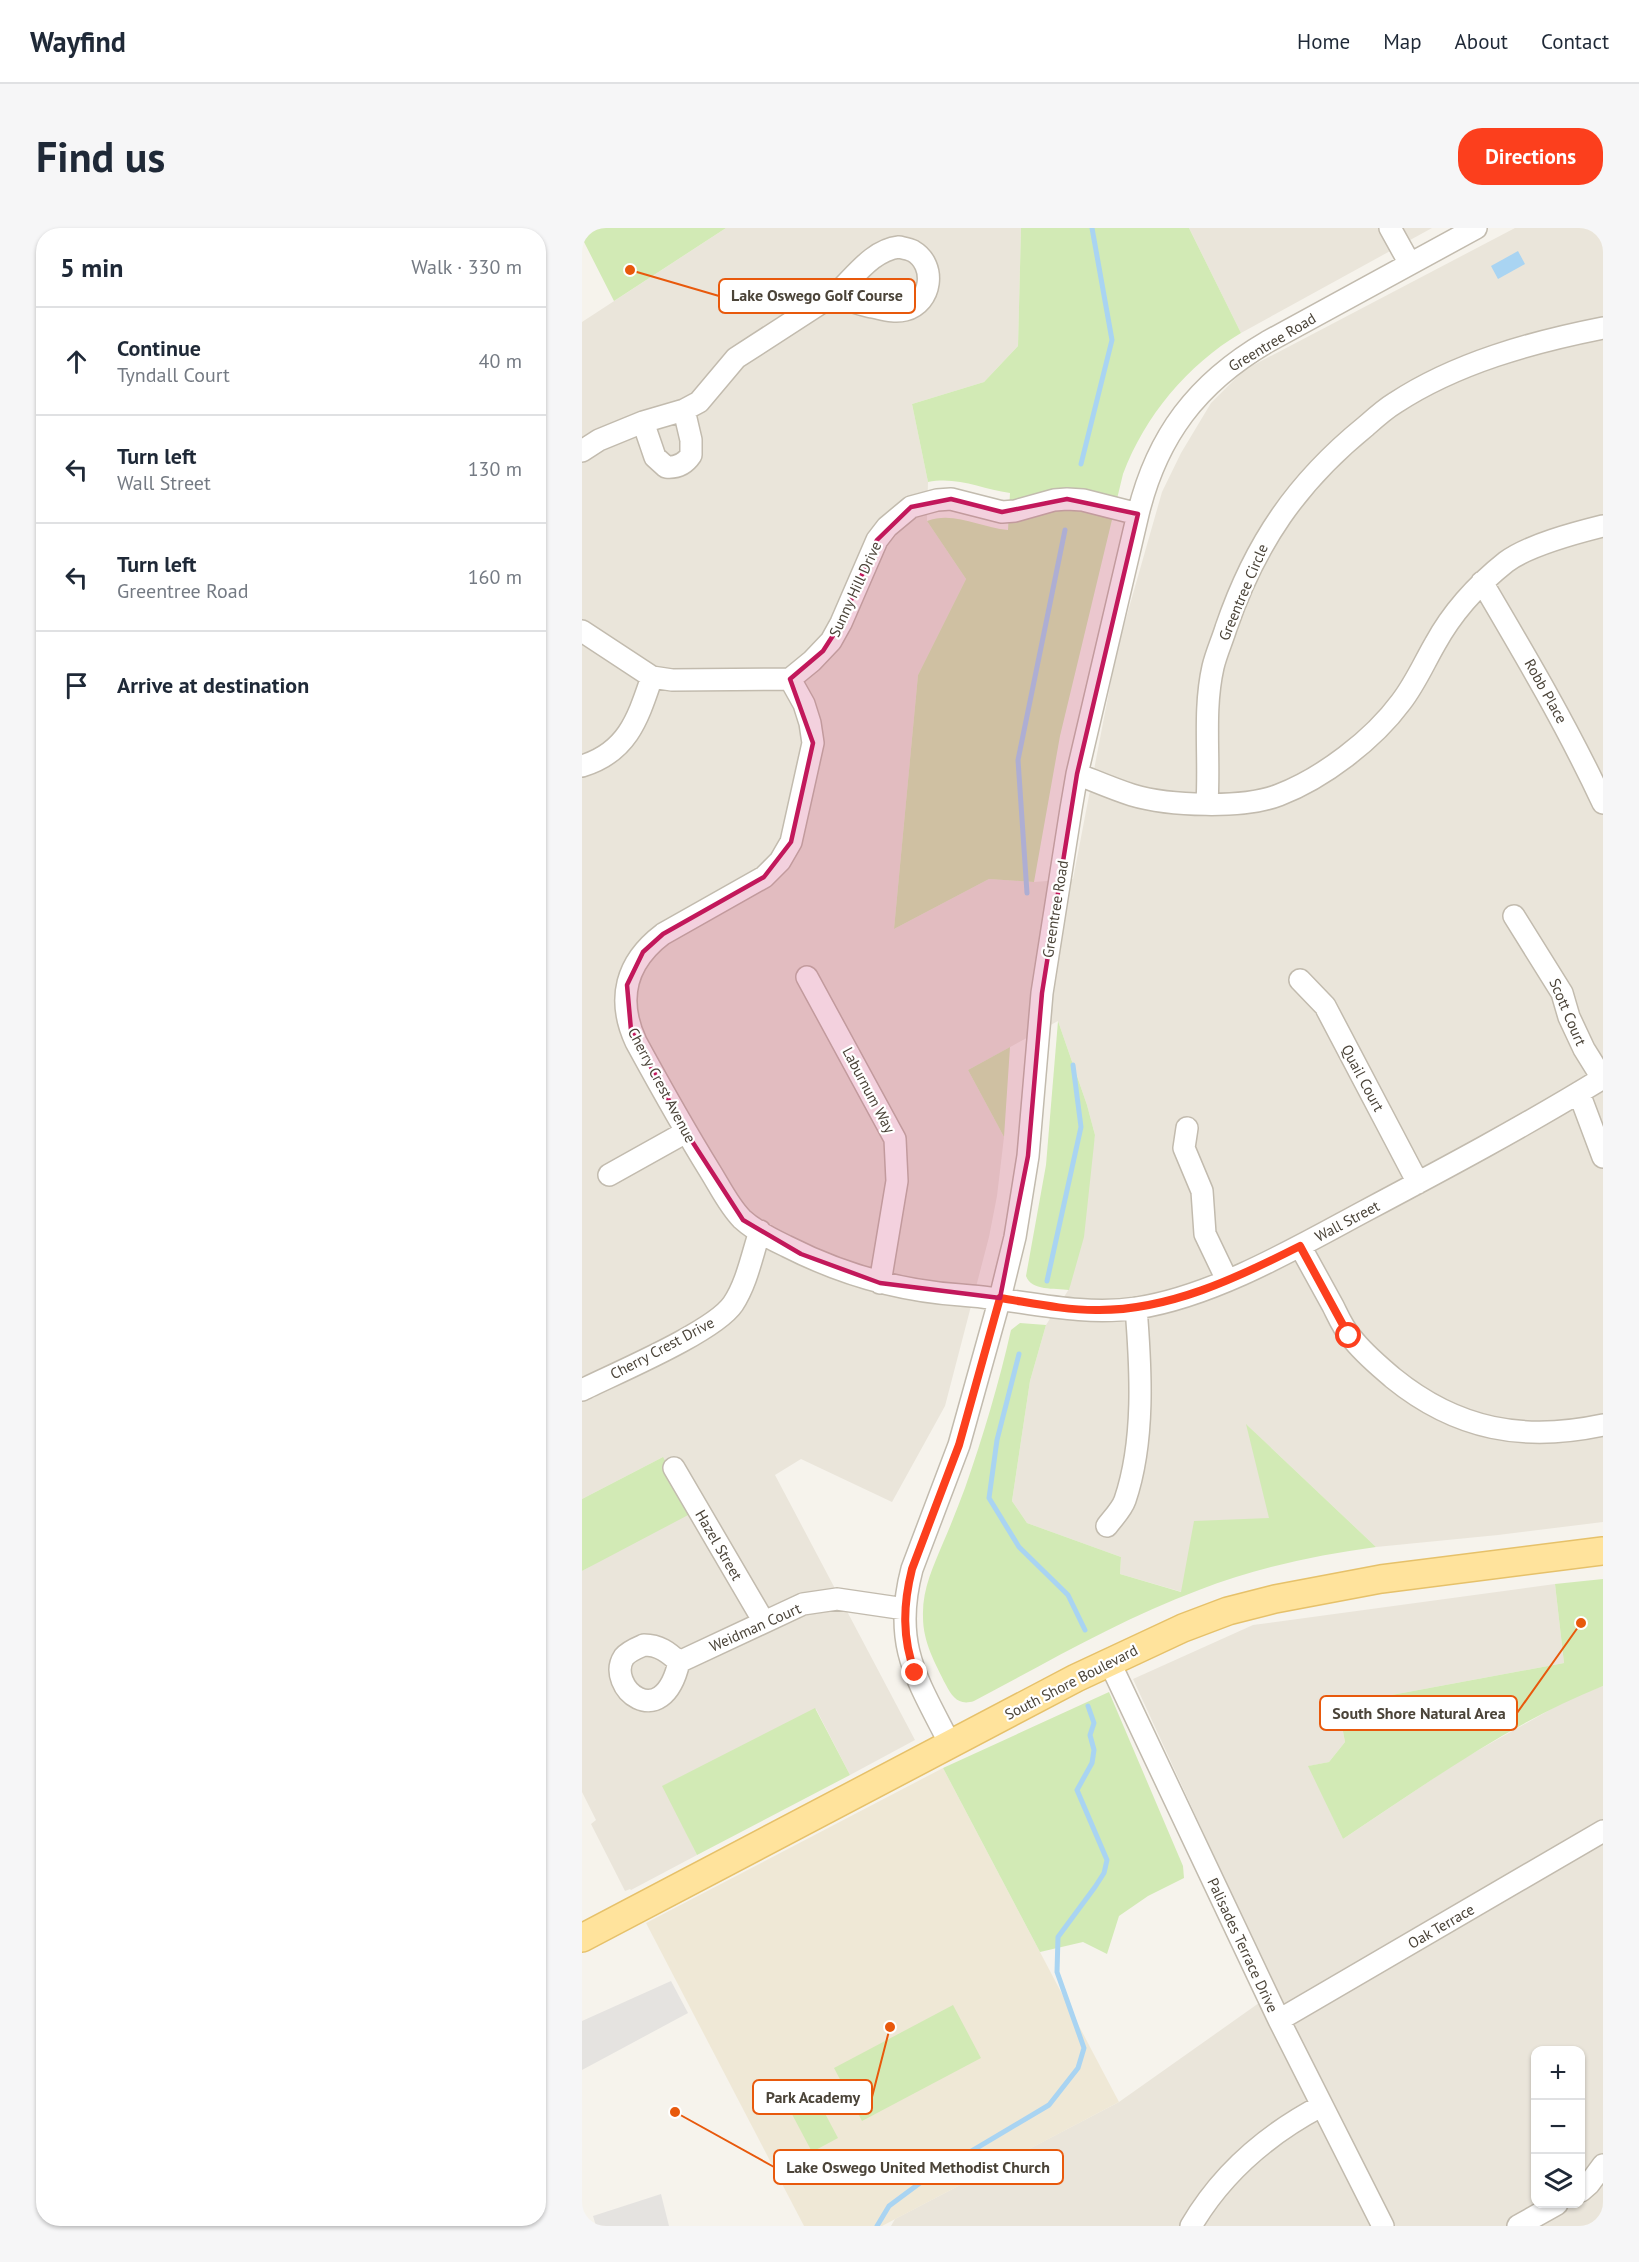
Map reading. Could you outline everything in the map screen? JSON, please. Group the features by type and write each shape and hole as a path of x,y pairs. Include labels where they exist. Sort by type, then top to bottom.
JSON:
{"main road":[{"name":"South Shore Boulevard","path":"582,1938 1109,1662 1210,1618 1297,1594 1453,1569 1603,1551"}],"street":[{"path":"1390,228 1410,264"},
{"name":"Greentree Road","path":"950,1744 919,1684 911,1662 905,1636 905,1609 912,1569 959,1445 1015,1237 1028,1156 1042,993 1077,774 1138,514 1150,474 1164,443 1186,409 1215,378 1247,353 1476,228"},
{"path":"582,451 599,440 643,422 684,410 699,402 730,364 745,351 838,292"},
{"name":"Greentree Circle","path":"1207,803 1208,711 1214,667 1233,608 1250,568 1270,530 1291,501 1344,444 1394,403 1432,383 1513,350 1603,328"},
{"path":"643,422 655,457 666,467 673,468 681,465 692,455 692,440 684,410"},
{"name":"Sunny Hill Drive","path":"790,679 831,641 842,623 877,540 887,526 911,507 951,499 1002,512 1067,499 1083,500 1138,514"},
{"path":"1077,774 1132,795 1176,802 1236,804 1279,795 1336,764 1381,725 1416,679 1451,617 1482,582 1508,560 1573,533 1603,525"},
{"name":"Robb Place","path":"1482,582 1559,714 1603,803"},
{"path":"582,631 652,677 672,680 790,679"},
{"path":"582,766 605,756 626,736 637,719 652,677"},
{"name":"Cherry Crest Avenue","path":"790,679 804,704 813,743 791,842 780,861 764,878 652,942 636,962 627,985 626,1007 631,1030 686,1132 730,1204 743,1220 801,1254 880,1283 938,1293 1000,1298"},
{"name":"Scott Court","path":"1514,916 1562,993 1569,1017 1584,1050 1603,1078"},
{"name":"Laburnum Way","path":"807,976 895,1139 897,1181 880,1283"},
{"name":"Quail Court","path":"1300,980 1325,1006 1418,1183"},
{"name":"Wall Street","path":"1000,1298 1080,1310 1136,1308 1183,1296 1227,1280 1300,1246 1418,1183 1603,1078"},
{"path":"1580,1093 1603,1157"},
{"path":"1186,1128 1184,1148 1202,1191 1205,1234 1227,1280"},
{"path":"609,1175 686,1132"},
{"name":"Cherry Crest Drive","path":"582,1390 679,1342 717,1320 732,1305 750,1268 760,1231"},
{"path":"1300,1246 1349,1336 1375,1363 1407,1389 1434,1406 1458,1418 1509,1432 1557,1432 1603,1425"},
{"path":"1107,1526 1125,1499 1135,1452 1140,1404 1136,1308"},
{"name":"Hazel Street","path":"674,1468 764,1622"},
{"name":"Weidman Court","path":"679,1662 803,1604 822,1600 851,1600 905,1609"},
{"name":"Palisades Terrace Drive","path":"1109,1662 1279,2020 1383,2226"},
{"name":"Oak Terrace","path":"1279,2020 1603,1832"},
{"path":"1191,2226 1233,2169 1291,2122 1321,2106"},
{"path":"1585,2188 1603,2165"},
{"path":"1518,2226 1550,2208"}],"highlighted area":[{"path":"951,499 1002,512 1067,499 1138,514 1077,774 1042,993 1028,1156 1000,1298 880,1283 801,1254 743,1220 686,1132 631,1030 627,985 643,952 663,934 764,877 791,842 813,743 790,679 823,651 841,623 877,540 911,507"}],"shaded area":[{"path":"726,228 1021,228 1018,346 984,382 912,404 928,482 927,521 966,579 918,675 894,929 989,879 1034,882 1073,879 1117,650 1162,492 1181,453 1211,403 1244,370 1515,228 1603,228 1603,1522 1376,1547 1247,1425 1270,1518 1182,1592 1120,1574 1121,1557 1027,1523 1012,1501 1030,1381 1046,1325 1069,1289 1095,1135 1058,1021 968,1070 1004,1137 997,1196 989,1237 945,1406 892,1502 801,1459 775,1475 915,1740 850,1775 816,1709 663,1786 697,1855 625,1891 591,1824 596,1820 582,1792 582,1571 598,1562 663,1457 582,1499 582,322"},
{"path":"1189,228 1432,228 1241,333"},
{"path":"1555,1584 1564,1663 1338,1705 1345,1742 1329,1762 1309,1766 1343,1839 1461,1760 1569,1699 1603,1686 1603,2226 891,2226 895,2219 1119,2102 1276,1991 1133,1679 1253,1625"},
{"path":"943,1768 1119,2102 882,2226 804,2226 646,1923"},
{"path":"671,1981 688,2013 582,2070 582,2021"},
{"path":"661,2194 669,2226 596,2226 593,2216"}],"green space":[{"path":"582,228 726,228 614,301 582,238"},
{"path":"1021,228 1189,228 1241,333 1203,360 1170,394 1143,432 1123,474 1060,736 1034,882 989,879 894,929 918,675 966,579 927,521 937,518 958,519 1008,530 1010,493 959,482 928,482 912,404 984,382 1018,346"},
{"path":"1058,1021 1095,1135 1084,1237 1069,1290 1038,1286 1029,1281 1026,1276 1046,1165"},
{"path":"1010,1047 1004,1137 968,1070"},
{"path":"1020,1323 1046,1325 1030,1381 1012,1501 1027,1523 1121,1557 1120,1574 1181,1592 1194,1521 1269,1518 1246,1424 1376,1547 1286,1563 1221,1582 1141,1614 974,1701 960,1701 946,1685 927,1644 924,1626 924,1597 978,1449 1011,1330"},
{"path":"663,1457 692,1513 582,1571 582,1499"},
{"path":"1603,1579 1603,1686 1502,1736 1343,1839 1308,1766 1329,1762 1345,1742 1338,1705 1564,1663 1555,1584"},
{"path":"1109,1692 1183,1866 1184,1878 1148,1896 1119,1916 1107,1954 1083,1942 1040,1952 943,1768"},
{"path":"815,1708 850,1775 697,1855 662,1786"},
{"path":"953,2005 981,2058 862,2121 834,2068"},
{"path":"811,2087 838,2138 812,2152 785,2101"}],"water":[{"path":"1518,251 1525,264 1498,279 1491,266"}],"waterway":[{"path":"1081,464 1112,340 1092,228"},
{"path":"1027,893 1018,760 1065,530"},
{"path":"1047,1281 1081,1127 1073,1065"},
{"path":"1019,1354 997,1440 989,1498 1019,1547 1068,1595 1085,1630"},
{"path":"877,2226 889,2206 928,2177 1049,2105 1078,2068 1084,2048 1057,1972 1058,1937 1104,1873 1107,1860 1077,1790 1092,1763 1094,1750 1090,1735 1094,1723 1088,1706"}],"place":[{"name":"Lake Oswego Golf Course","path":"630,270"},
{"name":"South Shore Natural Area","path":"1581,1623"},
{"name":"Park Academy","path":"890,2027"},
{"name":"Lake Oswego United Methodist Church","path":"675,2112"}],"route":[{"path":"915,1673 906,1647 907,1587 959,1445 1000,1298 1080,1310 1136,1308 1183,1296 1227,1280 1300,1246 1349,1336"}]}
